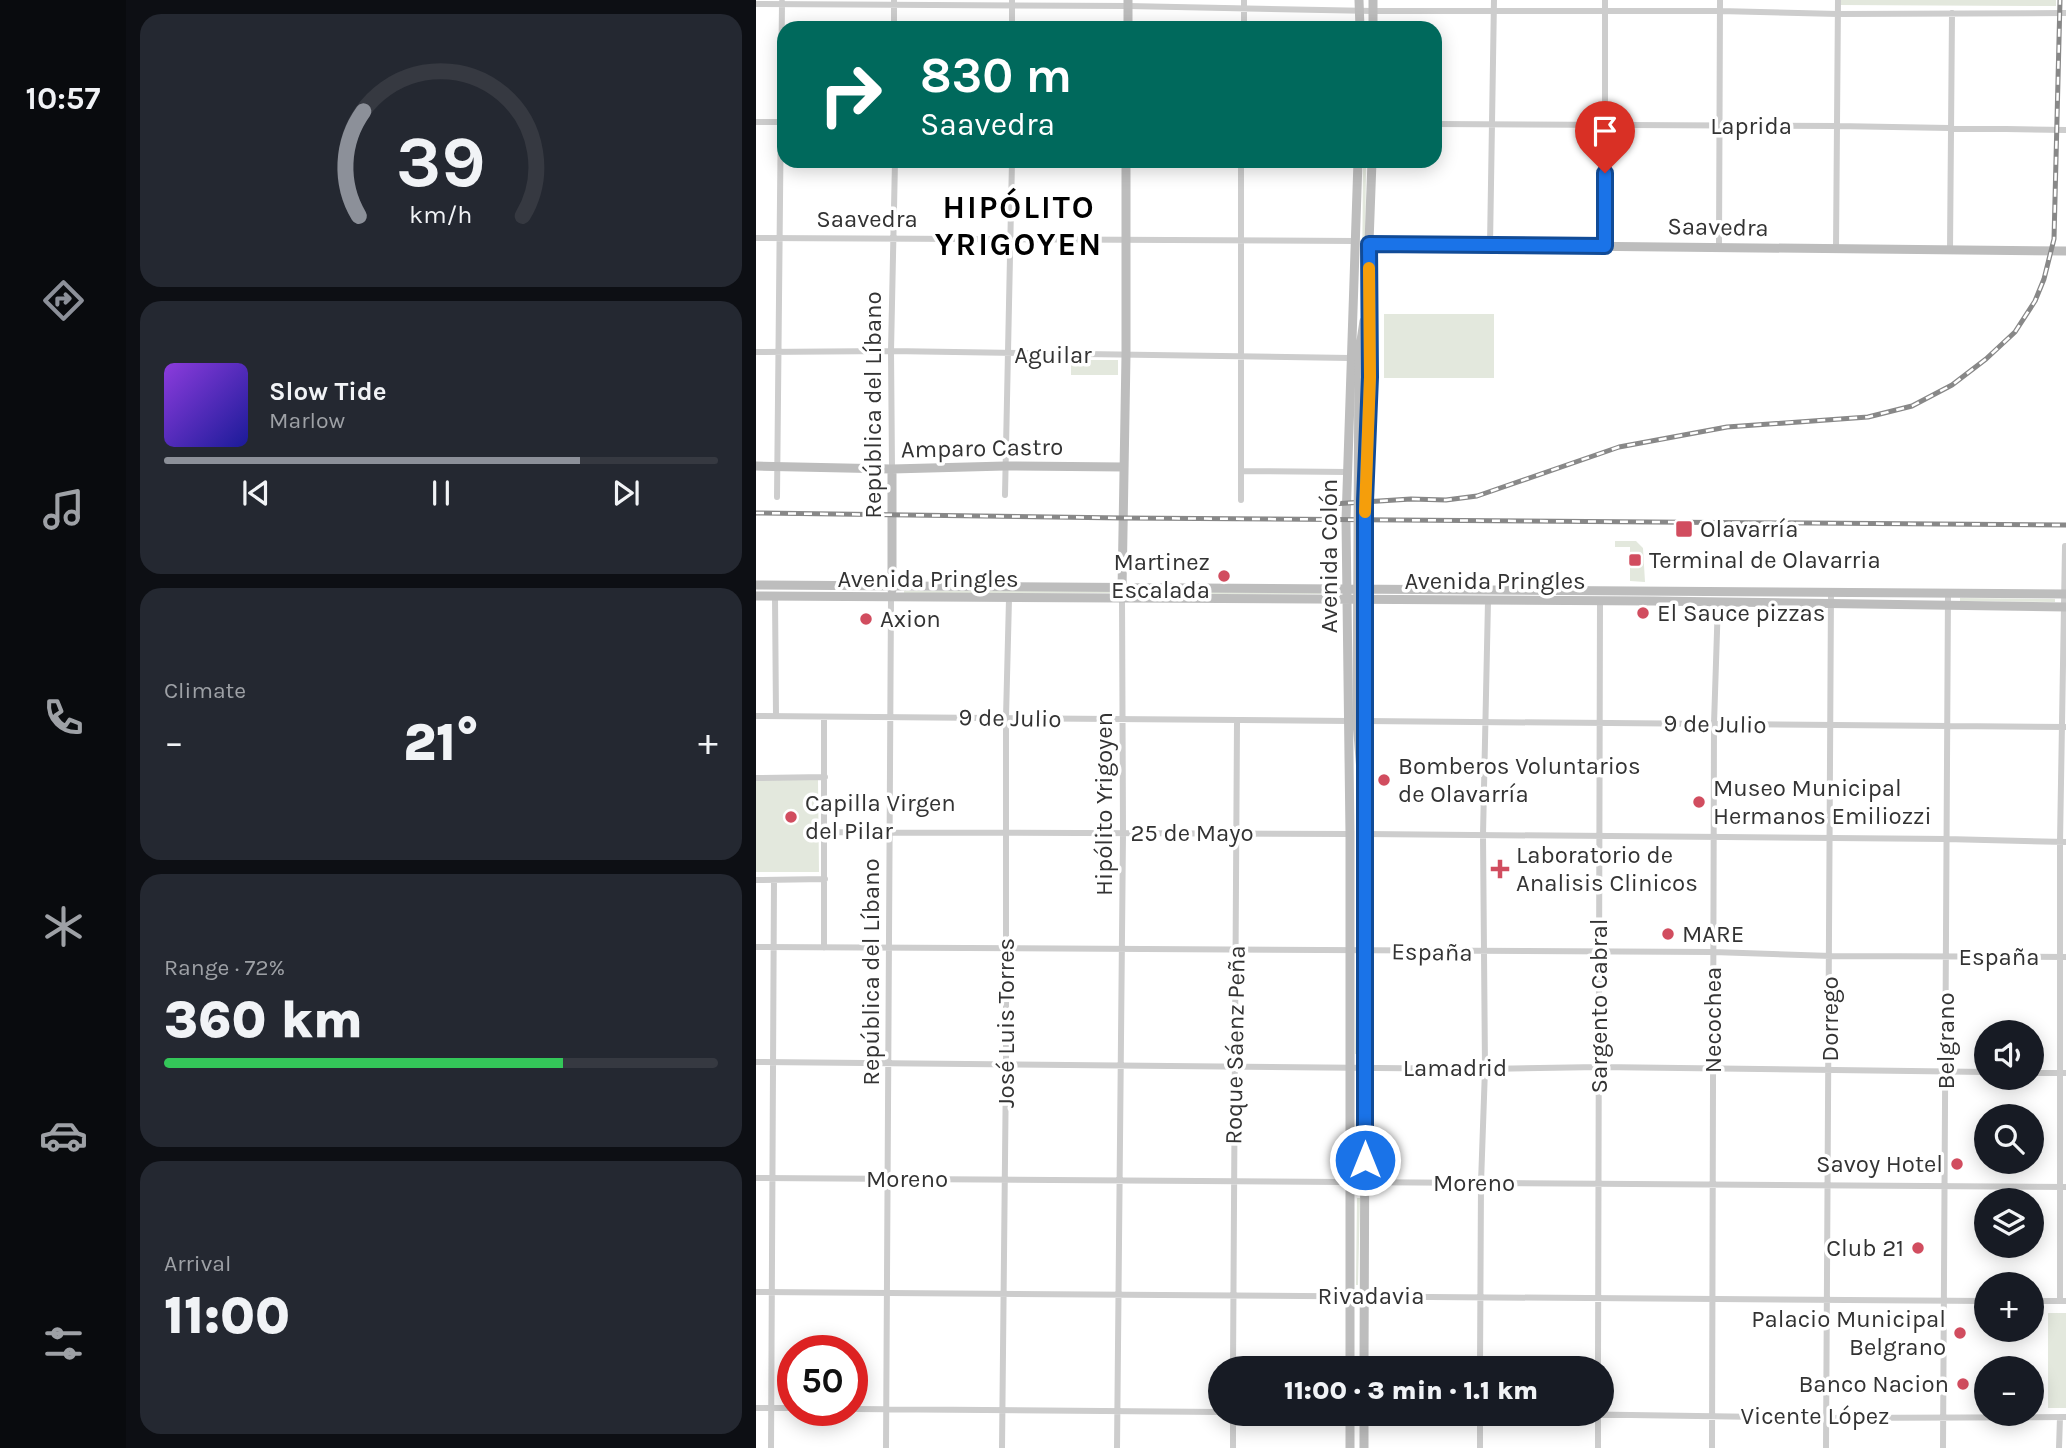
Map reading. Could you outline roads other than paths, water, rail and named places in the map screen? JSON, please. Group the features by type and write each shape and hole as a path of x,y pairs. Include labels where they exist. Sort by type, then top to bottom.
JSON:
{"main road":[{"path":"1373,0 1373,21"},
{"path":"1128,3 1128,21"},
{"name":"Hipólito Yrigoyen","path":"1122,598 1126,168"},
{"name":"Avenida Colón","path":"1357,721 1354,279 1359,168"},
{"name":"Avenida Colón","path":"1350,1356 1350,834 1366,599 1365,501 1370,377 1368,292 1372,168"},
{"name":"Saavedra","path":"1369,244 2066,251"},
{"name":"Avenida Colón","path":"1364,1356 1366,834 1347,588 1348,472 1355,356 1368,292"},
{"name":"Amparo Castro","path":"756,466 892,469 1124,467"},
{"name":"República del Líbano","path":"891,598 892,469"},
{"name":"Avenida Pringles","path":"756,585 2066,594"},
{"name":"Avenida Pringles","path":"756,596 1366,599 2066,607"},
{"path":"1350,1426 1350,1448"},
{"path":"1363,1426 1364,1448"}],"street":[{"path":"1244,0 1244,21"},
{"path":"1490,245 1494,0"},
{"path":"1605,0 1605,246"},
{"path":"1719,246 1720,0"},
{"path":"1836,248 1838,0"},
{"path":"782,2 782,21"},
{"path":"894,3 894,21"},
{"path":"1012,3 1012,21"},
{"path":"756,4 1128,3 1244,9 1359,5 1373,11 2066,13"},
{"path":"1950,250 1952,13"},
{"path":"756,122 777,122"},
{"name":"Laprida","path":"1442,124 2066,130"},
{"path":"777,497 782,168"},
{"name":"República del Líbano","path":"892,469 894,168"},
{"path":"1005,495 1012,168"},
{"path":"1241,168 1241,500"},
{"name":"Saavedra","path":"756,238 1355,241"},
{"name":"Aguilar","path":"756,352 1355,356"},
{"path":"1241,471 1348,472"},
{"path":"2044,1301 2063,1301 2065,546"},
{"name":"Dorrego","path":"1826,1448 1831,956 1831,591"},
{"name":"Necochea","path":"1712,1448 1714,724 1718,592"},
{"name":"Belgrano","path":"1943,1448 1948,592"},
{"path":"775,597 776,716"},
{"name":"República del Líbano","path":"886,1448 891,598"},
{"name":"José Luis Torres","path":"1002,1448 1009,598"},
{"name":"Hipólito Yrigoyen","path":"1117,1448 1124,833 1122,598"},
{"path":"1480,1356 1485,1069 1483,835 1488,601"},
{"name":"Sargento Cabral","path":"1598,1356 1600,601"},
{"name":"9 de Julio","path":"756,716 2064,727"},
{"path":"824,717 824,948"},
{"name":"Roque Sáenz Peña","path":"1233,1356 1237,722"},
{"path":"756,778 825,777"},
{"name":"25 de Mayo","path":"824,832 1350,834"},
{"path":"1366,834 2063,842"},
{"path":"756,880 825,879"},
{"path":"771,1448 775,880"},
{"name":"España","path":"756,947 1485,953 1713,952 1831,956 2063,957"},
{"name":"Lamadrid","path":"756,1062 1974,1072"},
{"path":"2044,1073 2063,1073"},
{"name":"Moreno","path":"756,1178 2064,1188"},
{"name":"Rivadavia","path":"756,1292 1974,1301"},
{"path":"756,1408 777,1408"},
{"path":"868,1409 1208,1412"},
{"name":"Vicente López","path":"1614,1414 1826,1418 2063,1417"},
{"path":"2059,1448 2063,1417"},
{"path":"1233,1426 1233,1448"},
{"path":"1480,1426 1480,1448"},
{"path":"1598,1426 1598,1448"}],"railway":[{"path":"1332,504 1411,499 1446,500 1477,496 1619,447 1727,427 1868,417 1912,406 1952,385 2015,332 2035,301 2044,279 2054,239 2060,0"},
{"path":"756,513 2066,525"}],"place":[{"name":"Olavarría","path":"1684,529"},
{"name":"Terminal de Olavarria","path":"1635,560"},
{"name":"Martinez Escalada","path":"1224,576"},
{"name":"El Sauce pizzas","path":"1643,613"},
{"name":"Axion","path":"866,619"},
{"name":"Bomberos Voluntarios de Olavarría","path":"1384,780"},
{"name":"Museo Municipal Hermanos Emiliozzi","path":"1699,802"},
{"name":"Capilla Virgen del Pilar","path":"791,817"},
{"name":"Laboratorio de Analisis Clinicos","path":"1500,869"},
{"name":"MARE","path":"1668,934"},
{"name":"Savoy Hotel","path":"1957,1164"},
{"name":"Club 21","path":"1918,1248"},
{"name":"Palacio Municipal Belgrano","path":"1960,1333"},
{"name":"Banco Nacion","path":"1963,1384"}],"district":[{"name":"HIPÓLITO YRIGOYEN","path":"1019,226"}]}
